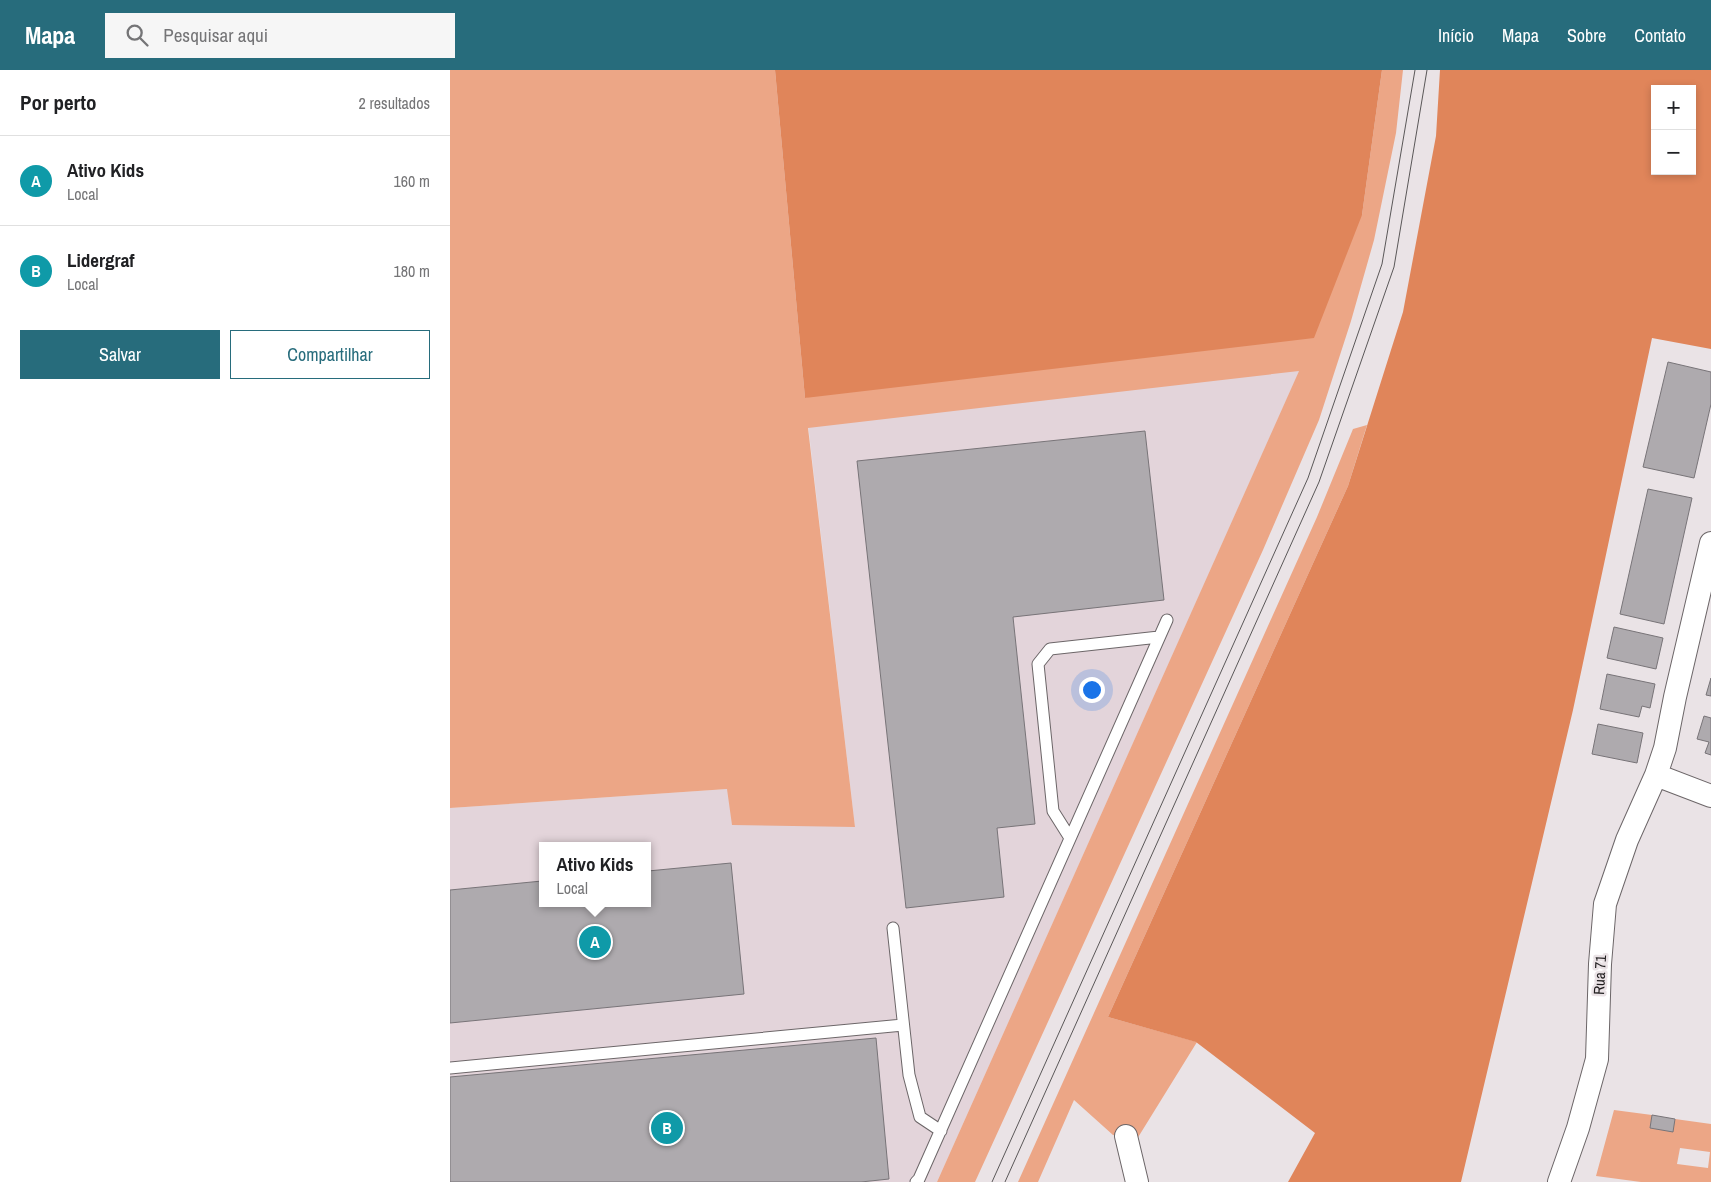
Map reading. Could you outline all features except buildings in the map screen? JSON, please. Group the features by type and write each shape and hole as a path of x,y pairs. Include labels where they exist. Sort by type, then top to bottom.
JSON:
{"street":[{"name":"Rua 71","path":"1565,1181 1597,1058 1600,964 1605,904 1627,840 1656,775 1665,748 1711,543"},
{"path":"1656,775 1711,796"},
{"path":"1126,1136 1137,1182"}],"lane":[{"path":"916,1182 941,1130 1167,620"},
{"path":"1070,838 1053,812 1038,664 1050,649 1160,637"},
{"path":"893,928 909,1075 920,1117 941,1130"},
{"path":"450,1068 903,1025"}],"shaded area":[{"path":"450,70 775,70 805,398 1362,215 1382,70 1403,70 1396,133 1374,240 1351,321 1319,420 1263,550 975,1182 937,1182 1299,371 808,428 855,827 732,825 727,789 450,808"},
{"path":"775,70 1382,70 1362,215 1314,338 805,398"},
{"path":"1440,70 1711,70 1711,349 1652,338 1573,710 1461,1182 1288,1182 1315,1133 1196,1042 1108,1017 1348,486 1403,312 1436,136"},
{"path":"1314,338 937,1182 450,1182 450,808 727,789 855,827 805,398"},
{"path":"1367,425 1348,486 1108,1017 1197,1042 1137,1139 1113,1135 1074,1100 1038,1182 1018,1182 1317,517 1353,429"},
{"path":"1614,1110 1652,1115 1650,1128 1672,1131 1675,1119 1711,1124 1711,1182 1641,1182 1596,1176","holes":["1680,1148 1710,1152 1708,1168 1677,1164"]}],"tram line":[{"path":"992,1182 1308,478 1382,264 1415,70"},
{"path":"1005,1182 1319,482 1394,267 1427,70"}],"place":[{"name":"Ativo Kids","path":"595,942"},
{"name":"Lidergraf","path":"667,1128"}]}
